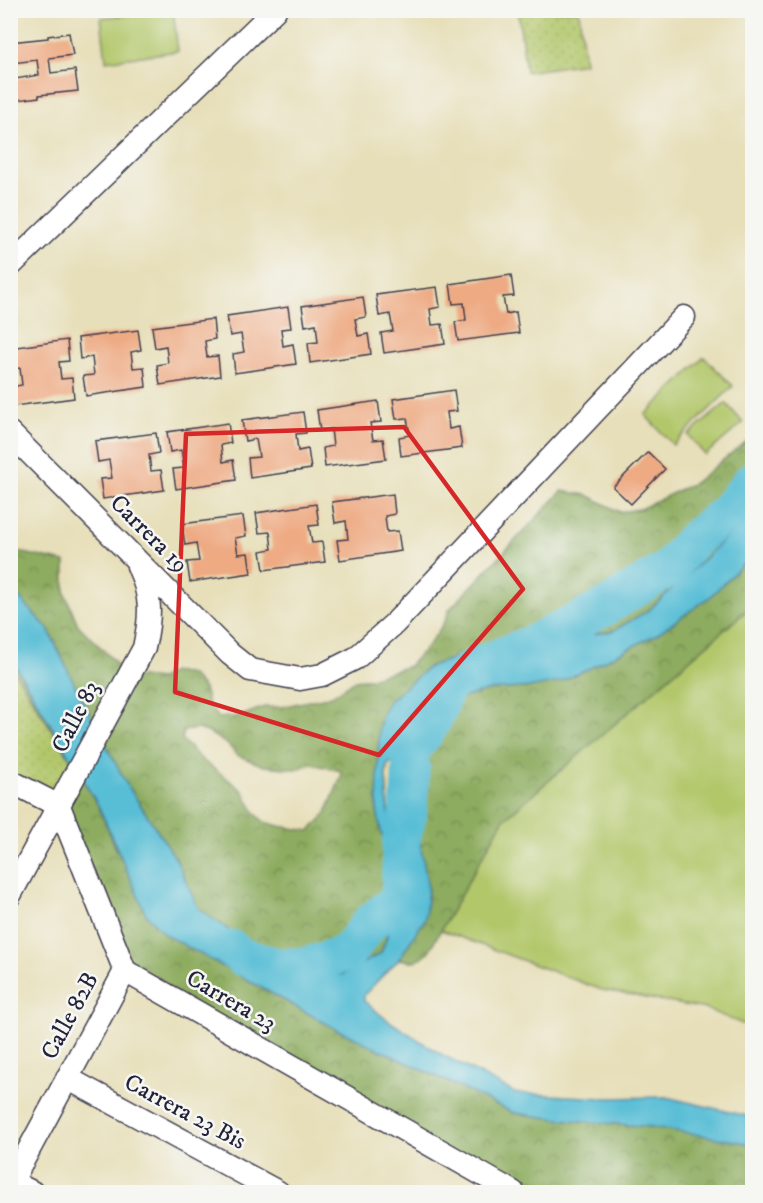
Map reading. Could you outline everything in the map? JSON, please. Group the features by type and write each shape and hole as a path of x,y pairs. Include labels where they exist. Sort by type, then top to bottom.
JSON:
{"street":[{"path":"10,266 275,10"},
{"name":"Carrera 19","path":"10,433 230,654 250,670 300,679 322,675 356,658 403,615 684,317"},
{"name":"Calle 83","path":"10,895 144,648 150,620 148,593 134,557"},
{"path":"10,781 65,796 125,971"},
{"name":"Calle 82B","path":"11,1181 125,971"},
{"name":"Carrera 23","path":"125,971 513,1192"},
{"name":"Carrera 23 Bis","path":"67,1078 278,1192"},
{"path":"11,1181 32,1192"}],"highlighted area":[{"path":"404,427 523,589 379,755 175,692 186,434"}],"green space":[{"path":"173,11 178,51 106,61 101,18"},
{"path":"518,11 579,11 585,63 526,72"},
{"path":"704,357 733,386 673,445 645,415"},
{"path":"726,403 743,423 705,455 688,435"},
{"path":"752,437 752,511 649,610 613,631 512,651 464,655 430,666 389,701 379,730 377,810 381,832 399,880 400,899 381,953 342,975 304,975 280,967 197,908 176,859 126,783 48,629 11,589 10,550 65,562 65,593 78,625 129,676 160,679 173,672 191,675 204,689 209,707 219,718 241,716 264,707 281,707 332,696 355,680 371,678 409,666 431,642 445,621 449,610 562,491 587,495 620,512 640,509 694,483","holes":["197,729 208,732 227,744 237,755 264,766 296,769 312,764 341,771 341,777 326,813 310,831 264,822 255,813 243,791 202,760 182,740 183,731"]},
{"path":"752,555 752,606 503,820 429,951 416,961 399,959 425,919 428,888 419,836 417,769 421,740 429,717 447,702 491,690 534,687 588,669 657,634 710,597"},
{"path":"752,606 752,1028 706,1009 602,990 441,930 503,820"},
{"path":"10,658 98,805 116,849 164,934 336,1029 514,1113 652,1127 752,1144 752,1192 513,1192 125,971 59,806 11,781"},
{"path":"10,665 76,768 58,800 11,776"}],"sand":[{"path":"408,750 412,768 408,808 401,841 389,821 386,776 387,766 396,756"}],"water":[{"path":"752,511 752,555 710,597 657,634 560,682 534,687 491,690 447,702 429,717 421,740 417,769 419,836 428,888 425,919 399,959 364,995 364,1001 386,1019 439,1053 515,1093 604,1098 666,1097 752,1117 752,1144 652,1127 514,1113 336,1029 164,934 146,914 98,805 11,658 11,589 48,629 126,783 176,859 198,908 280,967 304,975 342,975 381,953 400,899 399,880 381,832 377,810 379,730 382,715 389,701 430,666 464,655 512,651 613,631 649,610","holes":["408,750 410,794 401,840 389,821 387,766 396,756"]}],"building":[{"path":"69,33 73,55 49,58 51,73 75,70 78,91 39,95 39,97 18,100 15,79 39,75 37,60 12,63 10,42"},
{"path":"511,275 514,296 503,297 506,314 516,312 519,333 458,341 455,322 466,320 464,303 453,304 450,284"},
{"path":"437,287 440,307 430,309 432,325 442,324 445,344 384,353 381,333 393,331 390,314 379,316 376,295"},
{"path":"363,297 366,317 355,319 358,336 368,334 371,354 310,363 308,343 318,342 316,324 305,326 302,306"},
{"path":"288,307 291,328 281,329 283,346 293,344 296,364 235,373 233,354 244,352 241,334 230,336 227,316"},
{"path":"213,319 215,339 205,341 207,357 218,356 220,376 160,385 157,365 168,363 166,346 155,348 152,327"},
{"path":"138,330 141,350 131,352 133,368 144,367 146,387 86,396 83,376 94,375 92,357 80,359 78,338"},
{"path":"67,340 69,361 59,362 61,379 72,378 74,398 14,406 11,387 22,385 20,368 10,369 10,348"},
{"path":"454,390 457,411 447,412 449,429 459,427 462,448 401,456 399,437 410,435 407,418 396,419 393,399"},
{"path":"378,401 381,422 370,423 373,440 383,439 386,459 325,467 323,448 333,446 331,429 320,431 317,410"},
{"path":"303,412 306,433 296,434 298,451 308,449 311,469 250,478 248,458 259,457 256,439 245,441 242,420"},
{"path":"228,423 231,443 221,445 223,462 233,460 236,480 176,489 173,469 184,468 181,450 170,452 167,432"},
{"path":"156,433 159,453 149,455 151,471 161,470 164,490 103,499 100,479 112,478 109,460 98,462 95,441"},
{"path":"648,452 665,469 631,504 613,487"},
{"path":"393,494 395,514 385,516 387,532 398,531 401,551 340,560 337,540 348,539 346,521 335,523 332,502"},
{"path":"316,504 319,525 309,526 312,543 322,542 325,562 264,570 261,551 272,549 270,532 259,533 256,513"},
{"path":"243,516 246,536 235,538 238,554 248,553 251,573 190,582 187,562 199,561 196,543 185,545 182,524"}],"waterway":[{"path":"232,949 242,957 280,967 306,966 347,953 371,922 400,899 401,841 408,815 411,766 408,750 422,737 432,721 446,686 477,666 532,644 602,609 668,569 695,538 726,513 752,481"}]}
